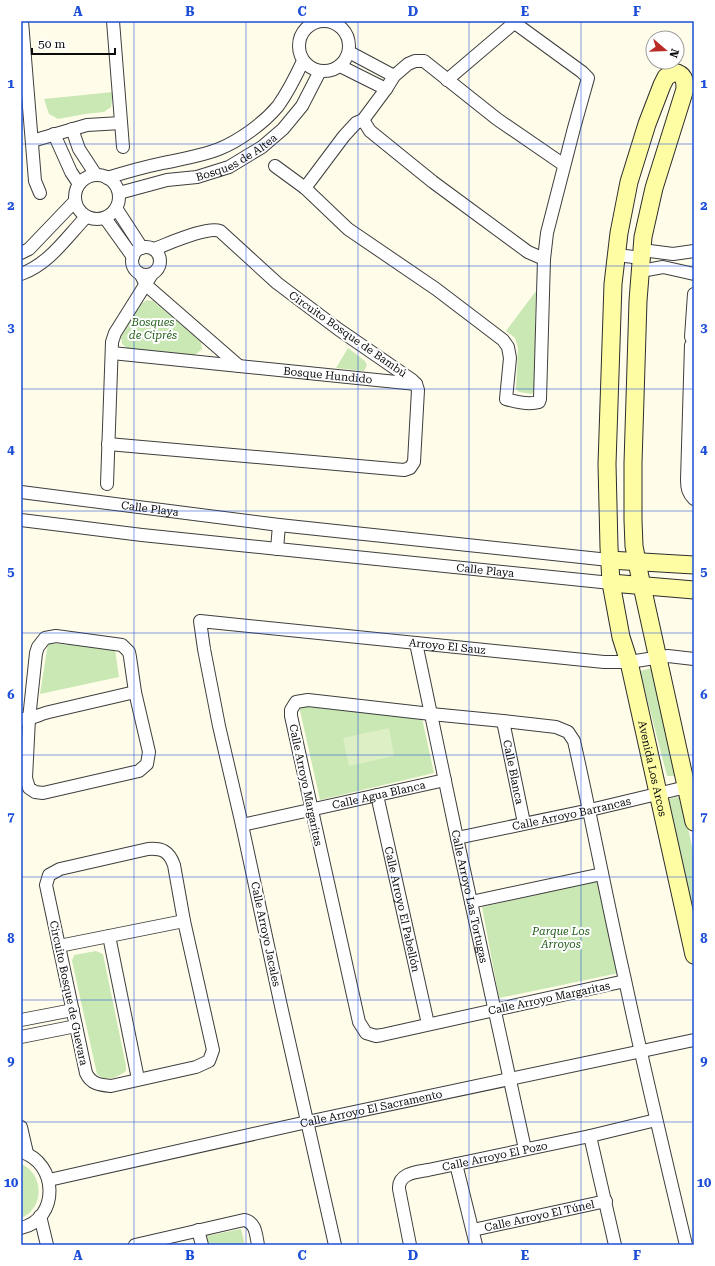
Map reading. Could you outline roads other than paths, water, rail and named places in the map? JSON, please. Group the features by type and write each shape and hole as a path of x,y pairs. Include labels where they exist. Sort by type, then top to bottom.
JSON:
{"street":[{"path":"22,21 35,181 40,193"},
{"path":"112,21 123,147"},
{"path":"328,21 342,28 347,35 350,43 349,52 346,60 340,66 325,72 309,67 300,53 299,45 305,30 319,22 328,21"},
{"path":"275,166 305,188 348,229 436,290 503,340 508,347 510,358 506,399 514,402 534,404 539,402 544,259 547,233 588,78 582,72 513,22 447,80"},
{"path":"349,52 394,76"},
{"name":"Bosques de Altea","path":"102,176 191,158 220,148 243,135 266,119 278,105 304,61"},
{"path":"305,188 348,132 356,123 363,120 394,76 408,64 415,61 424,61 497,119 564,165"},
{"path":"340,66 386,89"},
{"name":"Bosques de Altea","path":"119,193 167,180 197,177 229,167 262,147 283,129 302,106 320,71"},
{"name":"Avenida Los Arcos","path":"648,214 660,166 684,96 685,81 683,76 679,73 674,72 670,74 666,77 662,84 637,155 623,208 612,309 607,464 611,583 621,637 629,662 694,955"},
{"path":"363,120 370,130 433,182 528,252 544,259"},
{"path":"32,141 72,128 87,125 121,123"},
{"path":"72,128 79,149 102,176 116,187 119,193 116,208 113,212 98,220 86,217 77,207 75,201 76,189 84,179 102,176"},
{"path":"54,134 71,172 79,184"},
{"path":"75,201 29,249 21,253 26,272 45,261 86,217"},
{"path":"116,208 142,248"},
{"path":"623,208 648,214 638,301 633,463 633,520 637,560 694,822"},
{"path":"104,218 133,257"},
{"name":"Circuito Bosque de Bambú","path":"108,444 404,470 410,468 414,462 418,390 416,384 412,380 277,283 220,231 206,231 171,243 157,254"},
{"path":"106,484 112,342 115,333 146,278 159,268 157,254 146,247 138,250 132,261 134,270 146,278 239,366"},
{"path":"642,260 694,252"},
{"path":"617,255 694,274"},
{"path":"694,299 691,341 692,383 687,480 687,489 690,496 694,499"},
{"name":"Bosque Hundido","path":"112,354 416,384"},
{"name":"Calle Playa","path":"21,492 279,525 610,560 637,560 694,565"},
{"name":"Calle Playa","path":"21,520 142,535 611,583 694,590"},
{"path":"277,549 279,525"},
{"path":"673,588 683,582 694,579"},
{"name":"Arroyo El Sauz","path":"200,622 604,662 629,662 668,656 694,659"},
{"name":"Calle Arroyo Jacales","path":"200,622 219,726 335,1245"},
{"path":"56,636 122,645 128,652 130,658 135,692 148,752 147,764 144,768 134,773 43,793 31,791 28,788 26,778 26,703 36,653 41,642 45,638 56,636"},
{"name":"Calle Arroyo Las Tortugas","path":"416,643 456,838 525,1149"},
{"path":"25,719 135,692"},
{"name":"Calle Arroyo Margaritas","path":"625,981 376,1036 366,1033 358,1022 291,716 296,702 308,700 503,721 556,727 568,732 574,741 590,810 625,981 686,1245"},
{"path":"26,703 49,712"},
{"name":"Calle Blanca","path":"503,721 524,823"},
{"name":"Calle Agua Blanca","path":"242,825 445,780"},
{"name":"Calle Arroyo Barrancas","path":"456,838 687,788"},
{"name":"Calle Arroyo El Pabellón","path":"377,795 428,1024"},
{"name":"Circuito Bosque de Guevara","path":"148,849 164,850 172,858 184,921 213,1043 212,1056 209,1061 196,1067 111,1086 104,1086 92,1082 86,1073 59,946 46,890 49,875 60,869 148,849"},
{"path":"471,902 602,874"},
{"path":"59,946 184,921"},
{"path":"108,936 138,1079"},
{"path":"21,1020 73,1010"},
{"path":"21,1037 76,1026"},
{"name":"Calle Arroyo El Sacramento","path":"48,1180 510,1078 694,1040"},
{"name":"Calle Arroyo El Pozo","path":"410,1245 399,1189 403,1177 656,1120"},
{"path":"21,1127 24,1152 38,1161 46,1171 50,1195 47,1206 40,1216 33,1223 21,1228"},
{"path":"590,1136 615,1245"},
{"path":"456,1164 476,1245"},
{"name":"Calle Arroyo El Túnel","path":"473,1230 606,1201"},
{"path":"40,1216 47,1245"},
{"path":"135,1245 246,1220 251,1222 254,1226 258,1245"},
{"path":"198,1230 202,1245"}],"park label":[{"name":"Bosques de Ciprés","path":"153,328"},
{"name":"Parque Los Arroyos","path":"561,937"}]}
